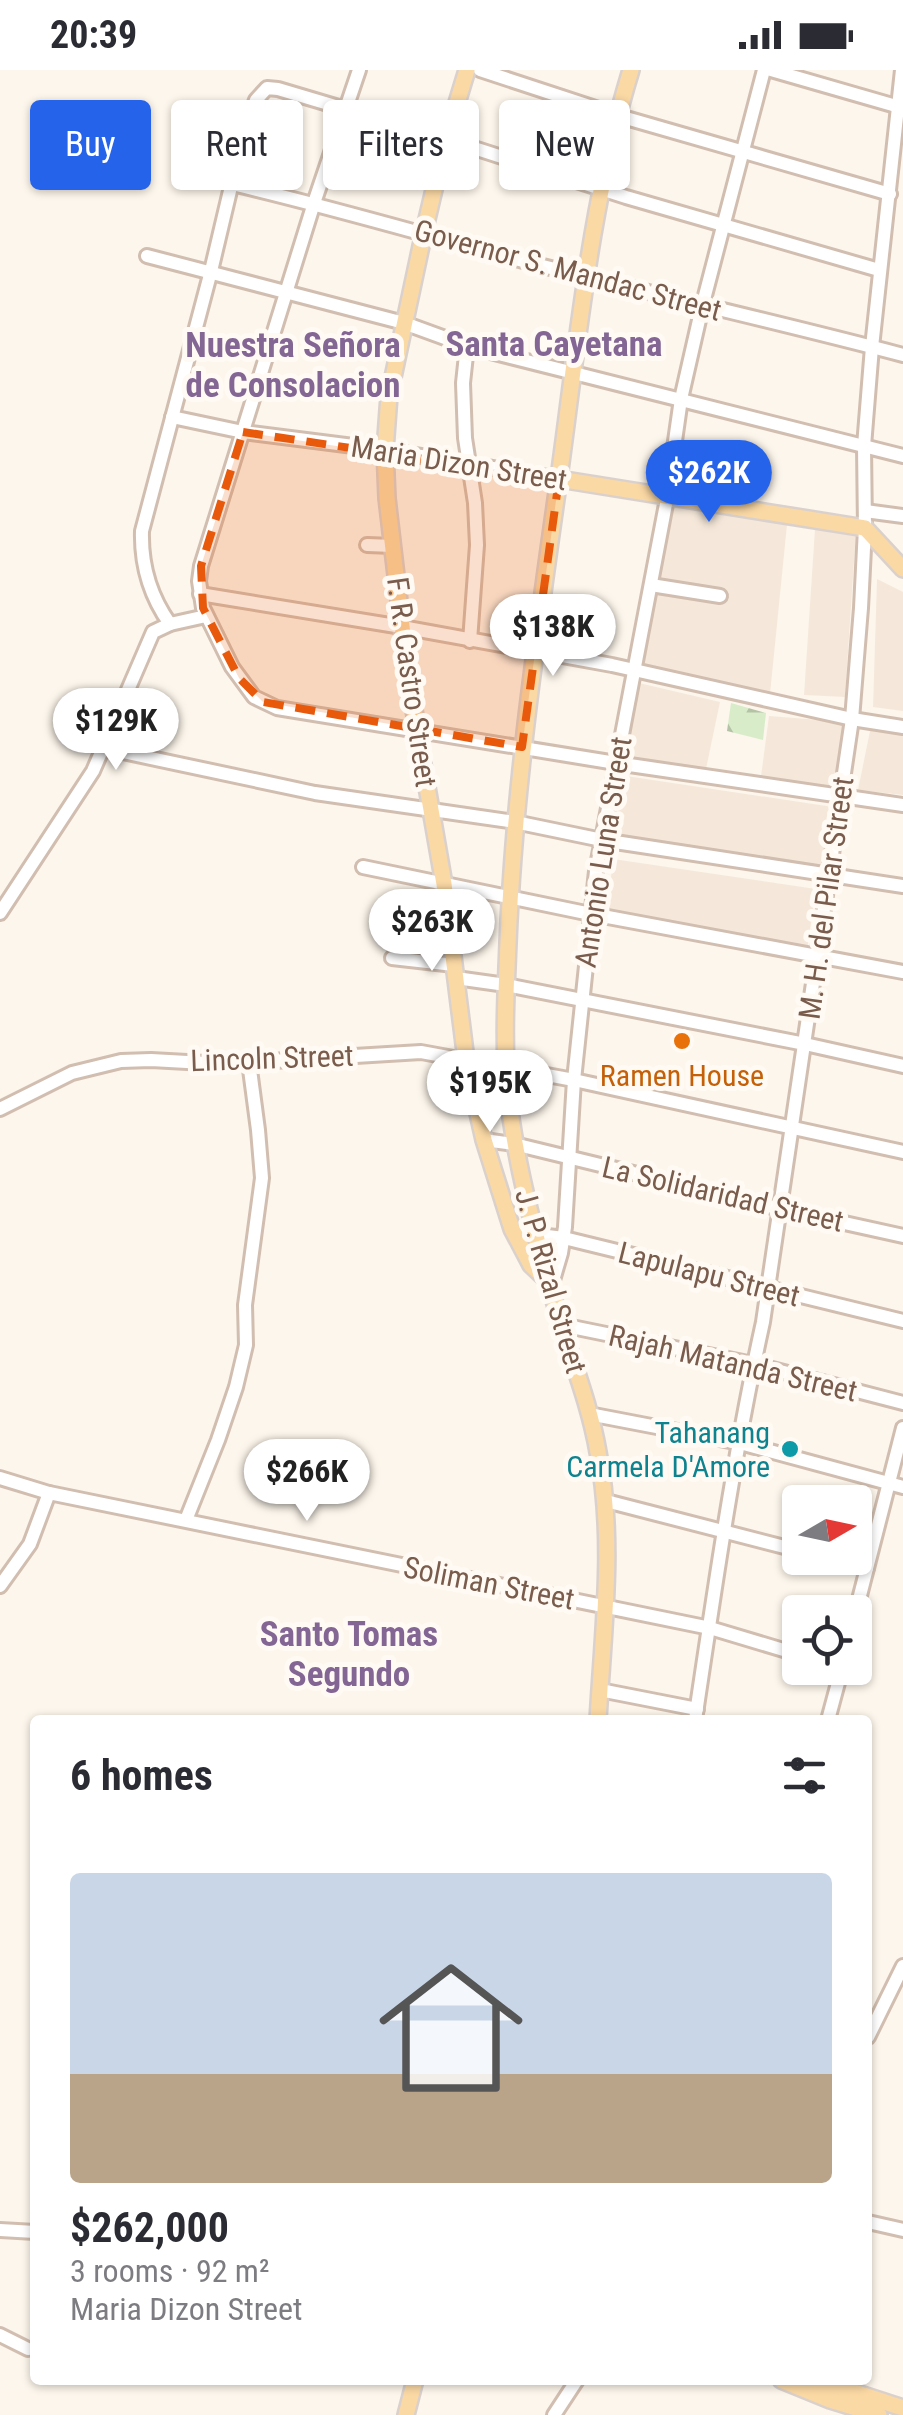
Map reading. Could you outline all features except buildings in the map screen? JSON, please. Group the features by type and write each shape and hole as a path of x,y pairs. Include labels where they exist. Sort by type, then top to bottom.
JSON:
{"main road":[{"name":"F. R. Castro Street","path":"458,100 467,70"},
{"name":"J. P. Rizal Street","path":"622,100 631,70"},
{"name":"F. R. Castro Street","path":"434,190 389,396 384,450 393,546 466,1060 494,1178 514,1232 531,1265 550,1285"},
{"name":"J. P. Rizal Street","path":"598,1715 606,1501 590,1414 550,1285 514,1144 506,1068 506,985 522,746 586,276 603,190"},
{"name":"Maria Dizon Street","path":"559,479 865,520"},
{"path":"865,520 903,569"},
{"path":"406,2415 414,2385"},
{"path":"793,2385 878,2415"},
{"path":"832,2385 903,2408"}],"street":[{"path":"348,100 359,70"},
{"path":"480,70 569,100"},
{"path":"768,70 901,107"},
{"name":"Antonio Luna Street","path":"550,1285 564,1238 590,914 667,496 681,399 702,307 768,70"},
{"name":"M. H. del Pilar Street","path":"696,1714 781,1209 852,719 865,520 864,446 902,70"},
{"path":"256,100 267,88 323,103"},
{"path":"630,120 890,194"},
{"path":"323,175 201,566 200,594 206,616 239,678 254,697 277,708 903,805"},
{"path":"170,624 151,590 142,531 231,190"},
{"name":"Governor S. Mandac Street","path":"258,190 702,307 903,355"},
{"path":"606,190 879,270"},
{"path":"148,256 404,323 467,346 903,456"},
{"path":"467,346 463,383 478,544 470,641"},
{"name":"Maria Dizon Street","path":"172,417 243,432 559,479"},
{"path":"865,520 903,516"},
{"path":"367,545 393,546"},
{"path":"651,584 720,596"},
{"path":"200,594 402,627 903,727"},
{"path":"0,913 82,792 134,680 149,638 157,628 206,616"},
{"path":"104,748 315,793 903,886"},
{"path":"364,868 903,972"},
{"path":"392,958 903,1066"},
{"name":"Lincoln Street","path":"0,1109 72,1073 110,1062 223,1064 421,1052 574,1080 903,1152"},
{"path":"186,1520 206,1476 230,1404 247,1336 247,1290 262,1178 249,1062"},
{"name":"La Solidaridad Street","path":"484,1140 903,1236"},
{"name":"Lapulapu Street","path":"514,1232 564,1238 903,1321"},
{"name":"Rajah Matanda Street","path":"562,1325 754,1364 903,1403"},
{"path":"590,1414 740,1443 903,1487"},
{"path":"872,1547 903,1428"},
{"name":"Soliman Street","path":"0,1478 48,1493 710,1628 782,1649"},
{"path":"0,1586 30,1544 48,1493"},
{"path":"606,1501 782,1546"},
{"path":"829,1715 836,1685"},
{"path":"600,1690 696,1714"},
{"path":"872,2029 903,1966"},
{"path":"872,2223 903,2230"},
{"path":"0,2230 30,2232"},
{"path":"0,2335 28,2348"},
{"path":"554,2415 574,2385"}],"highlighted area":[{"path":"243,432 559,479 522,747 263,702 239,678 203,608 201,566"}],"shaded area":[{"path":"673,502 787,525 770,694 643,669"},
{"path":"815,529 856,531 845,697 804,695"},
{"path":"877,579 903,592 903,711 873,707"},
{"path":"639,683 720,702 706,769 625,757"},
{"path":"769,716 845,722 835,794 760,784"},
{"path":"871,726 903,731 903,795 858,790"},
{"path":"626,776 833,807 824,873 612,833"},
{"path":"613,859 816,889 806,957 606,924"}],"green space":[{"path":"731,703 766,713 763,740 727,731"}],"place":[{"name":"Ramen House","path":"682,1041"},
{"name":"Tahanang Carmela D'Amore","path":"790,1449"}],"district":[{"name":"Santa Cayetana","path":"554,344"},
{"name":"Nuestra Señora de Consolacion","path":"293,365"},
{"name":"Santo Tomas Segundo","path":"349,1654"}]}
